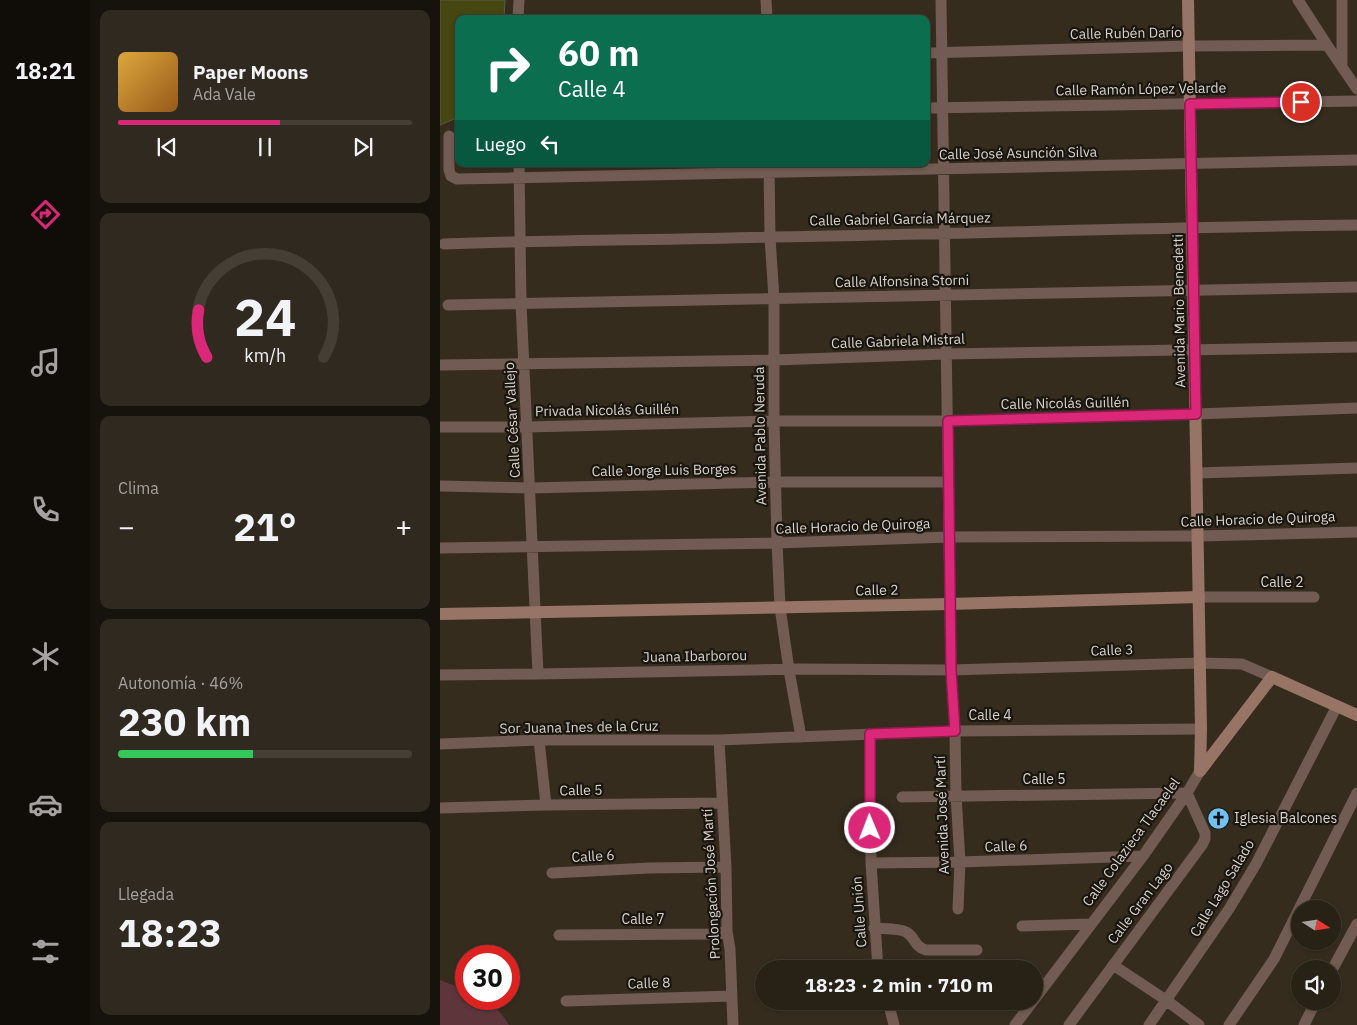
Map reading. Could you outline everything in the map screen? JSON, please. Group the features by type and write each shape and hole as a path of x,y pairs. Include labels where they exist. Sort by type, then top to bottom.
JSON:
{"street":[{"path":"518,15 519,0"},
{"path":"766,0 767,15"},
{"name":"Avenida José Martí","path":"941,0 951,670 960,862 958,909"},
{"name":"Avenida Mario Benedetti","path":"1188,0 1199,597 1200,771"},
{"path":"1298,0 1357,89"},
{"path":"1342,0 1342,66"},
{"name":"Calle Rubén Darío","path":"930,53 1189,46 1327,45"},
{"name":"Calle Ramón López Velarde","path":"930,108 1357,100"},
{"name":"Calle José Asunción Silva","path":"449,136 449,170 451,176 457,179 520,179 768,168 944,170 1357,160"},
{"name":"Calle César Vallejo","path":"519,167 524,364 538,674"},
{"name":"Avenida Pablo Neruda","path":"768,168 774,299 776,544 780,607 789,670 802,737"},
{"name":"Calle Gabriel García Márquez","path":"444,244 1357,225"},
{"name":"Calle Alfonsina Storni","path":"448,305 1357,286"},
{"name":"Calle Gabriela Mistral","path":"440,365 774,360 946,354 1357,347"},
{"name":"Calle Nicolás Guillén","path":"774,421 948,421 1357,408"},
{"name":"Privada Nicolás Guillén","path":"440,427 527,427 774,421"},
{"path":"1196,473 1357,468"},
{"name":"Calle Jorge Luis Borges","path":"440,486 530,488 776,482 948,482"},
{"name":"Calle Horacio de Quiroga","path":"440,548 776,544 949,538 1198,536 1357,532"},
{"name":"Calle 2","path":"440,614 1199,597 1314,597"},
{"name":"Calle 3","path":"951,670 1200,663 1242,664 1272,677"},
{"name":"Juana Ibarborou","path":"442,674 951,670"},
{"path":"1272,677 1357,715"},
{"name":"Calle Colazieca Tlacaelel","path":"1043,985 1142,856 1187,793 1200,771 1272,677"},
{"name":"Calle Lago Salado","path":"1149,1025 1224,917 1256,864 1337,706"},
{"name":"Calle 4","path":"719,740 955,731 1201,729"},
{"name":"Calle Unión","path":"870,734 871,863 877,960"},
{"path":"539,740 546,805"},
{"name":"Sor Juana Ines de la Cruz","path":"440,744 539,740 719,740"},
{"name":"Prolongación José Martí","path":"719,740 733,1025"},
{"name":"Calle 5","path":"902,797 1187,793"},
{"name":"Calle Gran Lago","path":"1069,1025 1202,845 1205,833 1187,793"},
{"path":"1229,1025 1274,959 1357,793"},
{"name":"Calle 5","path":"440,808 722,803"},
{"name":"Calle 6","path":"871,863 1142,856"},
{"name":"Calle 6","path":"552,873 649,868 726,867"},
{"path":"1022,926 1091,924"},
{"path":"1337,960 1357,924"},
{"path":"874,928 906,932 914,938 920,948 926,950 977,950"},
{"name":"Calle 7","path":"559,935 718,934 727,931"},
{"path":"1113,965 1166,1000 1199,1025"},
{"name":"Calle 8","path":"566,1000 732,996"},
{"path":"890,1010 894,1025"},
{"name":"Calle Colazieca Tlacaelel","path":"1015,1025 1025,1010"},
{"path":"1304,1025 1312,1010"}],"shaded area":[{"path":"440,980 455,986 455,1010 498,1010 509,1025 440,1025"}],"building":[{"path":"440,0 505,0 504,15 455,15 455,119 440,125"}],"place":[{"name":"Iglesia Balcones","path":"1218,818"}],"route":[{"path":"870,828 870,734 955,731 951,670 948,421 1196,414 1190,104 1301,102"}]}
